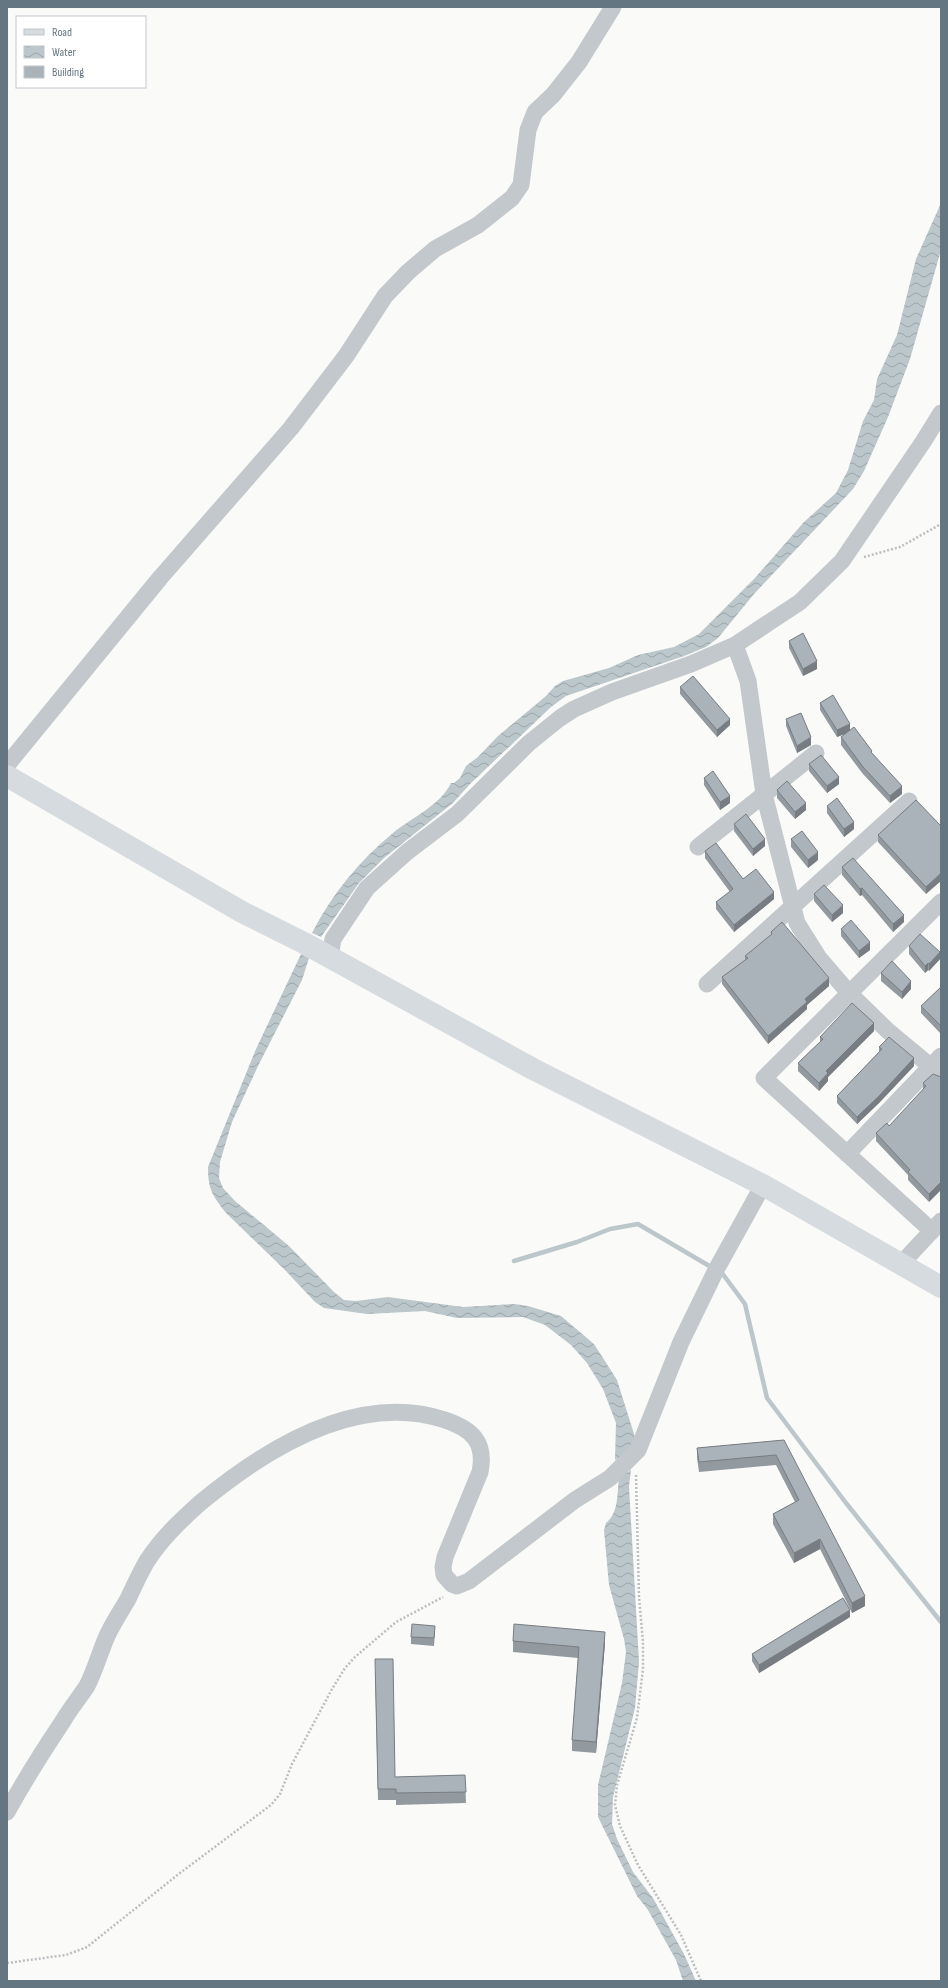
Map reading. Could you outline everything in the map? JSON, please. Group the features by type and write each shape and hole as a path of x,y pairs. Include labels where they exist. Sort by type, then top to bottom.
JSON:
{"street":[{"path":"7,765 160,578 291,428 346,356 386,296 408,272 435,249 478,225 512,198 521,185 528,130 535,112 553,95 579,62 613,7"},
{"path":"318,951 333,939 367,888 407,852 457,814 529,743 554,722 574,709 606,694 691,664 735,645 800,602 842,561 915,455 941,413"},
{"path":"735,645 748,681 764,794 797,923 819,958 849,993 888,1031 938,1066 847,1154"},
{"path":"698,847 816,753"},
{"path":"7,776 218,899 318,951 533,1069 763,1185 941,1288"},
{"path":"708,984 909,801"},
{"path":"900,1265 937,1226 847,1154 764,1078 941,902"},
{"path":"7,1812 25,1778 87,1685 107,1636 146,1562 156,1548 184,1517 215,1490 249,1465 286,1442 317,1429 350,1419 387,1412 418,1413 432,1416 460,1426 472,1434 480,1444 482,1460 481,1466 475,1485 445,1557 443,1567 444,1575 452,1584 457,1586 475,1578 575,1500 610,1478 638,1450 681,1342 717,1268 763,1185"}],"path":[{"path":"842,561 870,556 900,547 941,524"},
{"path":"638,1450 636,1512 639,1597 644,1642 643,1669 637,1718 617,1785 615,1805 620,1826 638,1865 681,1935 701,1981"},
{"path":"7,1963 66,1955 87,1947 180,1873 271,1805 280,1794 292,1764 332,1689 355,1657 396,1622 452,1593 457,1586"}],"water":[{"path":"941,203 941,250 910,359 888,417 864,471 853,489 754,594 718,638 706,647 684,656 566,696 551,707 470,784 453,803 384,858 359,883 321,937 312,933 328,905 358,866 381,843 400,827 433,805 451,783 454,783 460,778 466,766 478,757 498,736 546,696 555,686 563,681 609,668 638,655 674,647 699,634 754,579 804,522 836,493 848,470 863,421 874,400 877,379 897,335 916,259"},
{"path":"301,954 309,958 302,980 259,1064 232,1122 220,1162 219,1178 223,1188 235,1201 289,1246 334,1292 344,1300 356,1301 388,1297 463,1307 514,1304 528,1306 561,1316 594,1344 617,1380 635,1437 628,1453 615,1460 616,1423 603,1389 587,1363 571,1345 545,1325 523,1317 457,1318 425,1311 367,1314 324,1308 315,1302 284,1269 226,1213 217,1201 210,1186 208,1167 256,1049"},
{"path":"631,1470 629,1486 639,1662 635,1708 613,1797 612,1824 617,1839 633,1872 653,1898 684,1954 696,1981 683,1981 676,1960 648,1910 637,1896 598,1817 598,1785 622,1683 626,1652 624,1639 609,1585 604,1530 606,1523 613,1514 615,1508 619,1478"}],"building":[{"path":"803,633 817,661 803,669 789,641"},
{"path":"693,676 730,719 717,730 680,687"},
{"path":"833,695 850,724 837,730 820,703"},
{"path":"801,713 811,737 797,746 786,719"},
{"path":"854,727 872,751 871,752 902,786 890,796 863,767 841,737"},
{"path":"821,755 839,777 827,786 809,764"},
{"path":"713,771 730,796 720,802 704,778"},
{"path":"787,781 806,803 795,812 777,790"},
{"path":"837,798 854,822 844,829 827,806"},
{"path":"916,800 941,826 941,873 926,887 878,835"},
{"path":"746,814 765,839 753,849 734,824"},
{"path":"802,831 818,852 808,860 791,839"},
{"path":"716,843 743,879 756,869 774,892 734,925 716,902 733,889 705,851"},
{"path":"853,858 904,915 893,924 862,888 860,889 842,867"},
{"path":"824,885 843,905 832,915 814,894"},
{"path":"851,920 870,942 859,951 841,929"},
{"path":"782,922 829,978 805,999 807,1002 768,1036 722,977 748,958 745,956 772,934 771,932"},
{"path":"920,934 940,952 929,964 928,963 925,966 909,946"},
{"path":"892,961 911,981 902,992 881,973"},
{"path":"941,987 941,1025 940,1025 921,1006"},
{"path":"852,1003 874,1023 826,1071 828,1073 819,1083 798,1063 823,1039 820,1037"},
{"path":"889,1037 914,1058 879,1096 857,1117 837,1096 882,1049 879,1047"},
{"path":"933,1074 941,1077 941,1182 929,1194 908,1172 910,1170 876,1133 887,1123 889,1126 926,1086 923,1083"},
{"path":"784,1440 865,1596 852,1603 820,1539 794,1553 773,1514 799,1500 776,1455 699,1462 697,1448"},
{"path":"843,1598 850,1610 759,1665 752,1654"},
{"path":"412,1624 435,1626 434,1638 411,1637"},
{"path":"514,1624 605,1632 596,1742 572,1740 579,1647 513,1641"},
{"path":"375,1659 393,1659 395,1777 465,1775 466,1792 396,1793 396,1789 378,1789"}],"waterway":[{"path":"514,1261 577,1242 610,1229 638,1224 711,1267"},
{"path":"722,1273 745,1304 767,1398 846,1503 941,1622"}]}
